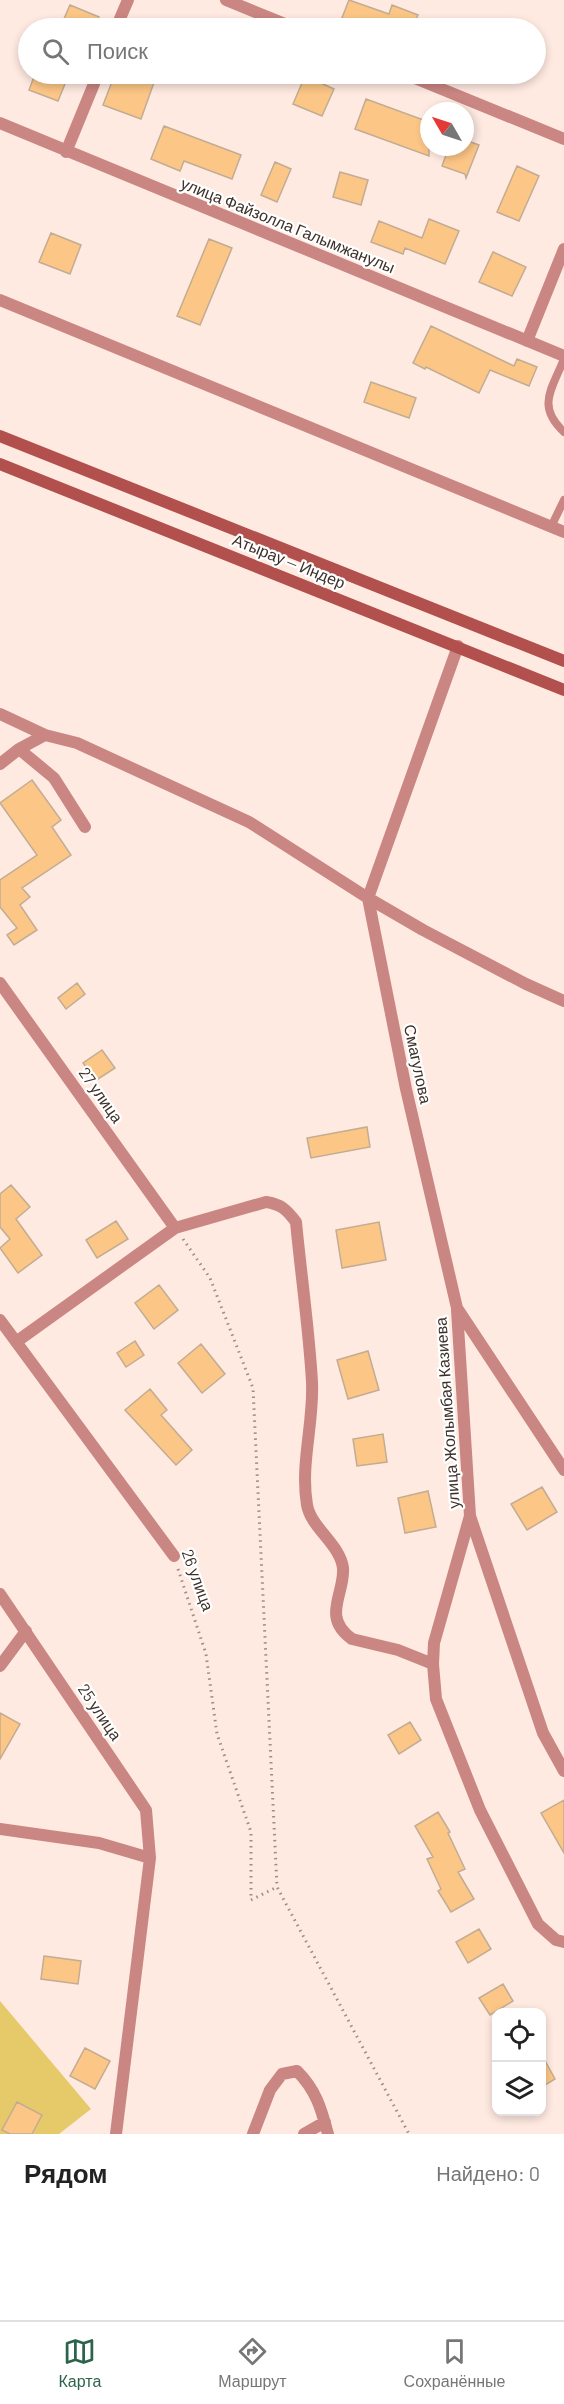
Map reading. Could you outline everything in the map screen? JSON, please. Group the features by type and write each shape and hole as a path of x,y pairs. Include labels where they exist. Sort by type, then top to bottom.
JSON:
{"main road":[{"name":"Атырау — Индер","path":"0,436 564,661"},
{"name":"Атырау — Индер","path":"0,464 564,690"}],"street":[{"path":"120,18 128,0"},
{"path":"226,0 270,18"},
{"path":"66,152 94,84"},
{"path":"429,84 564,139"},
{"name":"улица Файзолла Галымжанулы","path":"0,123 564,357"},
{"path":"527,341 564,249"},
{"path":"0,300 564,532"},
{"path":"368,898 458,646"},
{"path":"0,714 45,735 77,743 249,822 368,898 526,984 564,1001"},
{"path":"0,764 19,749 45,735"},
{"path":"19,749 54,778 85,827"},
{"name":"Смагулова","path":"368,898 406,1089 457,1308 564,1470"},
{"name":"27 улица","path":"0,982 175,1228"},
{"path":"16,1342 175,1228 266,1202 278,1204 288,1211 296,1222 312,1382 311,1427 304,1470 307,1506 340,1558 342,1574 335,1609 336,1616 346,1635 352,1639 398,1650 433,1664"},
{"name":"улица Жолымбая Казиева","path":"457,1308 470,1516 543,1733 564,1771"},
{"name":"26 улица","path":"0,1320 174,1556"},
{"name":"улица Жолымбая Казиева","path":"470,1516 434,1642 436,1699 480,1810 538,1924 556,1940 564,1942"},
{"name":"25 улица","path":"0,1594 146,1810 150,1858 116,2134"},
{"path":"0,1666 26,1631"},
{"path":"0,1829 99,1843 150,1858"},
{"path":"253,2134 270,2090 282,2074 297,2071 310,2084 327,2128 304,2134"}],"lane":[{"path":"564,357 548,400 552,420 564,432"},
{"path":"551,527 564,500"}],"path":[{"path":"175,1228 210,1278 253,1388 277,1887 409,2134"},
{"name":"26 улица","path":"174,1556 206,1654 217,1734 251,1832 251,1899 277,1887"}],"shaded area":[{"path":"0,2001 91,2109 59,2134 0,2134"}],"building":[{"path":"349,0 389,14 392,5 418,15 417,18 342,18"},
{"path":"70,5 99,17 99,18 64,18"},
{"path":"31,84 65,84 58,101 29,90"},
{"path":"111,84 153,84 141,119 103,105"},
{"path":"302,84 323,84 334,89 322,116 293,104"},
{"path":"366,99 420,119 420,153 355,129"},
{"path":"164,126 241,155 232,179 184,161 180,171 151,159"},
{"path":"474,143 479,145 466,178 465,174 442,166 446,156 474,156"},
{"path":"275,162 291,169 277,202 261,195"},
{"path":"517,166 539,176 519,221 497,212"},
{"path":"340,172 368,180 361,205 333,197"},
{"path":"429,219 459,231 445,264 405,248 403,254 371,242 379,221 422,238"},
{"path":"51,233 81,245 70,274 39,262"},
{"path":"209,239 232,248 200,325 177,316"},
{"path":"493,252 526,267 512,296 479,282"},
{"path":"431,326 514,366 517,359 537,367 529,386 490,370 479,393 413,363"},
{"path":"371,382 416,398 409,418 364,402"},
{"path":"32,780 61,820 52,827 71,855 22,888 30,897 20,905 37,930 14,945 7,935 17,928 0,907 0,880 37,855 0,803"},
{"path":"77,983 85,994 66,1009 58,998"},
{"path":"102,1050 115,1068 95,1081 83,1063"},
{"path":"367,1127 370,1147 311,1158 307,1138"},
{"path":"11,1185 30,1207 16,1219 42,1255 18,1273 0,1248 10,1239 0,1227 0,1194"},
{"path":"116,1221 128,1239 97,1258 86,1240"},
{"path":"379,1222 386,1260 342,1268 336,1230"},
{"path":"159,1285 178,1310 154,1329 135,1303"},
{"path":"135,1341 144,1355 126,1367 117,1353"},
{"path":"201,1344 225,1374 202,1393 178,1363"},
{"path":"368,1351 379,1390 348,1399 337,1360"},
{"path":"150,1389 167,1410 161,1415 192,1450 176,1465 125,1410"},
{"path":"383,1434 387,1462 357,1466 353,1439"},
{"path":"542,1487 557,1512 527,1530 511,1504"},
{"path":"428,1491 436,1527 405,1533 398,1498"},
{"path":"0,1713 20,1724 0,1759"},
{"path":"410,1722 421,1740 399,1754 388,1735"},
{"path":"564,1800 564,1853 541,1813"},
{"path":"438,1812 450,1832 448,1833 465,1869 458,1872 474,1899 451,1912 438,1891 441,1889 427,1859 433,1857 415,1826"},
{"path":"479,1929 491,1949 468,1963 456,1942"},
{"path":"44,1956 81,1961 78,1984 41,1979"},
{"path":"503,1984 513,2001 502,2008 492,2008 490,2015 479,1998"},
{"path":"85,2048 110,2061 95,2089 70,2076"},
{"path":"546,2062 555,2079 546,2085"},
{"path":"17,2102 42,2115 32,2134 10,2134 2,2130"}]}
